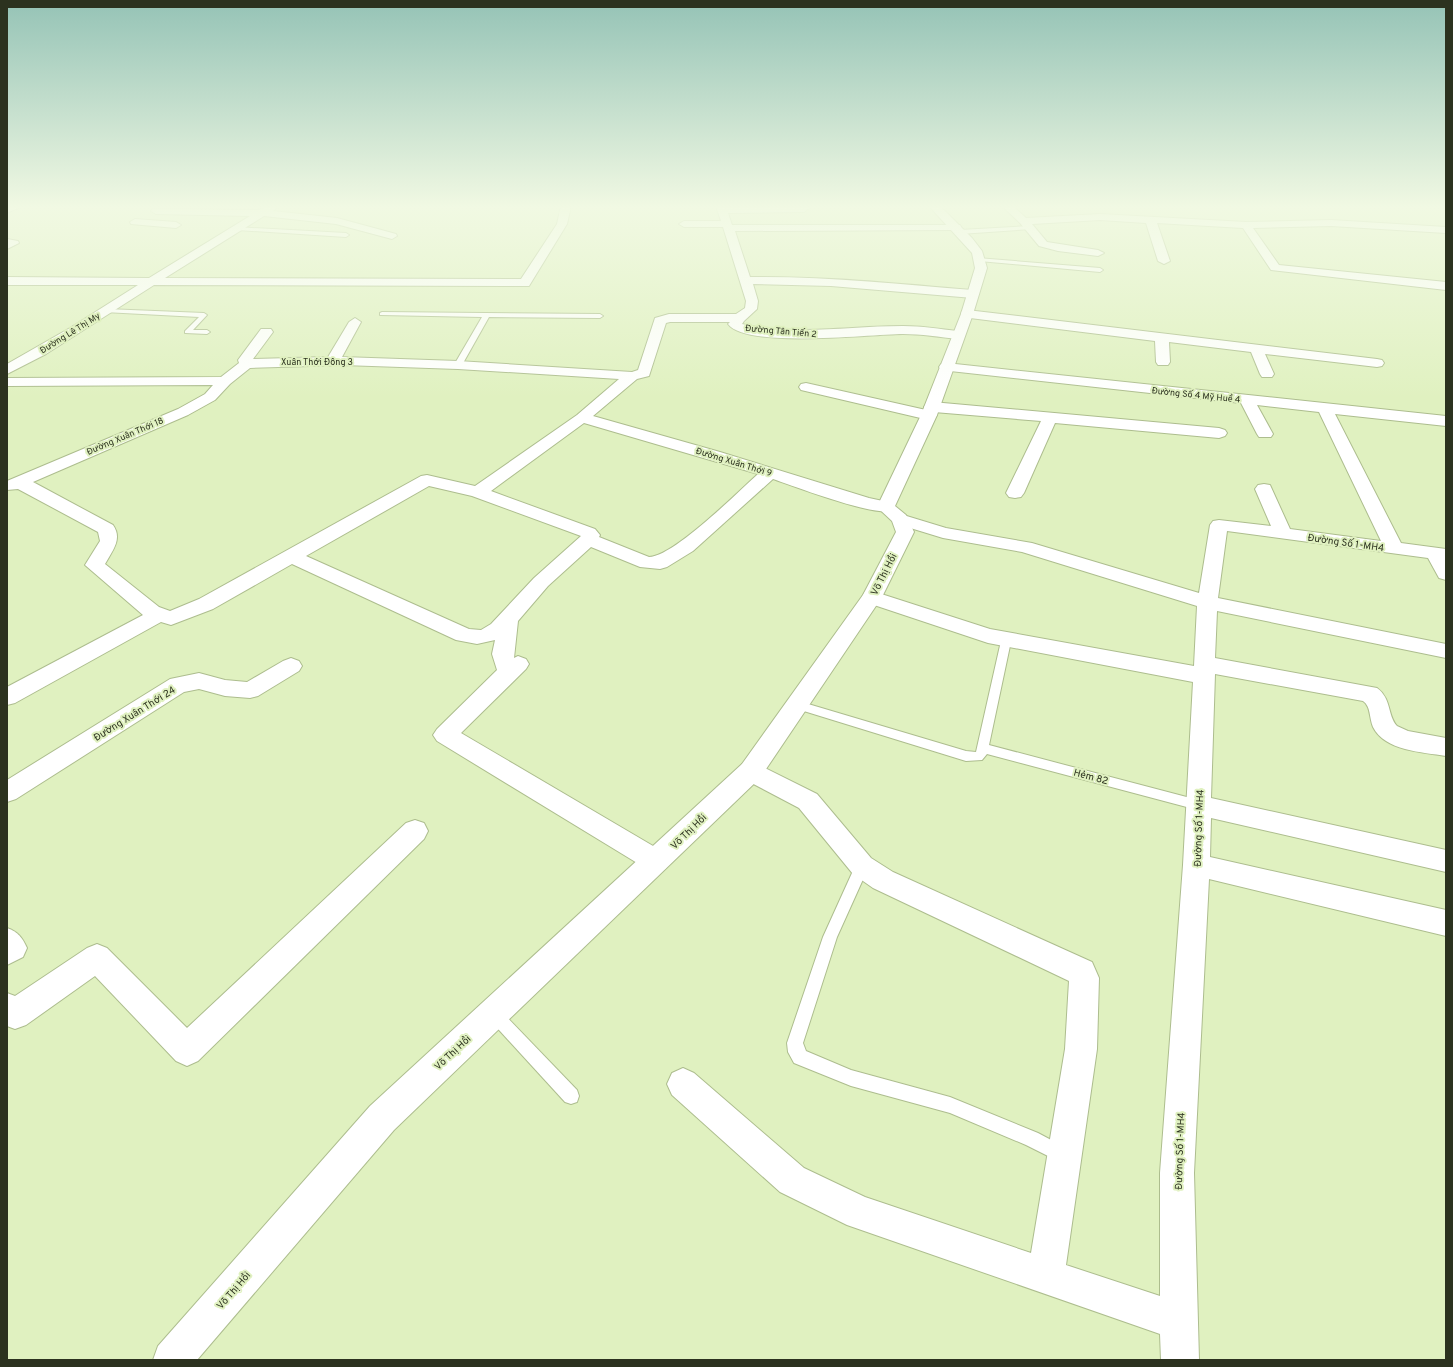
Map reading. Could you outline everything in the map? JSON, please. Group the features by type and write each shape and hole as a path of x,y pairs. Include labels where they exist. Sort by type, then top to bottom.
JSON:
{"street":[{"name":"Đường Lê Thị My","path":"7,370 106,311 171,270"},
{"path":"7,281 525,283 533,270"},
{"name":"Đường Tân Tiến 2","path":"742,270 752,301 752,309 739,318 735,324 738,327 802,335 832,334 899,330 966,314"},
{"path":"893,513 966,314 980,270"},
{"path":"1292,270 1445,286"},
{"path":"745,281 772,280 821,282 966,314 1377,363"},
{"path":"478,492 582,418 632,376 644,373 660,321 669,318 739,318"},
{"path":"333,362 355,322"},
{"path":"7,382 225,381 246,364 245,360 248,355 266,332"},
{"path":"1162,337 1163,362"},
{"path":"1256,348 1267,374"},
{"name":"Xuân Thới Đông 3","path":"246,364 333,362 458,365 632,376"},
{"name":"Đường Số 4 Mỹ Huề 4","path":"946,367 1446,421"},
{"name":"Đường Xuân Thới 18","path":"13,485 183,412 210,397 225,381"},
{"path":"806,387 931,411 1050,418 1220,433"},
{"path":"1248,400 1265,434"},
{"path":"1325,408 1394,548"},
{"name":"Đường Xuân Thới 9","path":"582,418 770,473 866,503 943,533 1024,547 1206,602 1446,651"},
{"path":"1015,493 1050,418"},
{"path":"589,540 647,563 657,564 672,556 698,537 770,473"},
{"path":"13,485 107,529 109,541 95,566 152,612 171,618 206,604 291,556 427,480 478,492 592,535 589,540 541,582 499,630 480,638 463,635 291,556"},
{"path":"1264,489 1282,533"},
{"name":"Võ Thị Hồi","path":"172,1360 382,1118 750,771 798,705 872,596 905,532 893,513"},
{"name":"Đường Số 1-MH4","path":"1180,1360 1177,1173 1196,865 1206,602 1219,525 1394,548 1442,561"},
{"path":"872,596 974,632 1006,641 1369,694 1377,700 1384,725 1390,733 1402,738 1446,747"},
{"path":"7,697 160,614"},
{"path":"508,619 503,654 504,661 513,668 445,735 656,861"},
{"name":"Đường Xuân Thới 24","path":"7,792 178,685 199,681 225,688 250,690 291,666"},
{"path":"750,771 808,801 862,866 883,880 1038,950 1082,972 1084,978 1081,1050 1046,1276"},
{"path":"1198,805 1446,861"},
{"path":"7,1008 15,1014 97,958 187,1050 415,831"},
{"path":"1196,865 1446,923"},
{"path":"7,940 12,948 7,952"},
{"path":"683,1084 792,1180 860,1213 1180,1322"}],"lane":[{"path":"106,311 204,315 187,332 207,332"},
{"path":"382,314 600,316"},
{"path":"458,365 486,316"},
{"path":"798,705 966,756 978,757 981,755 983,748 1006,641"},
{"name":"Hẻm 82","path":"983,748 1198,805"},
{"path":"862,866 830,937 795,1043 796,1052 800,1057 851,1078 950,1105 1032,1139 1064,1156"},
{"path":"493,1014 571,1096"}]}
